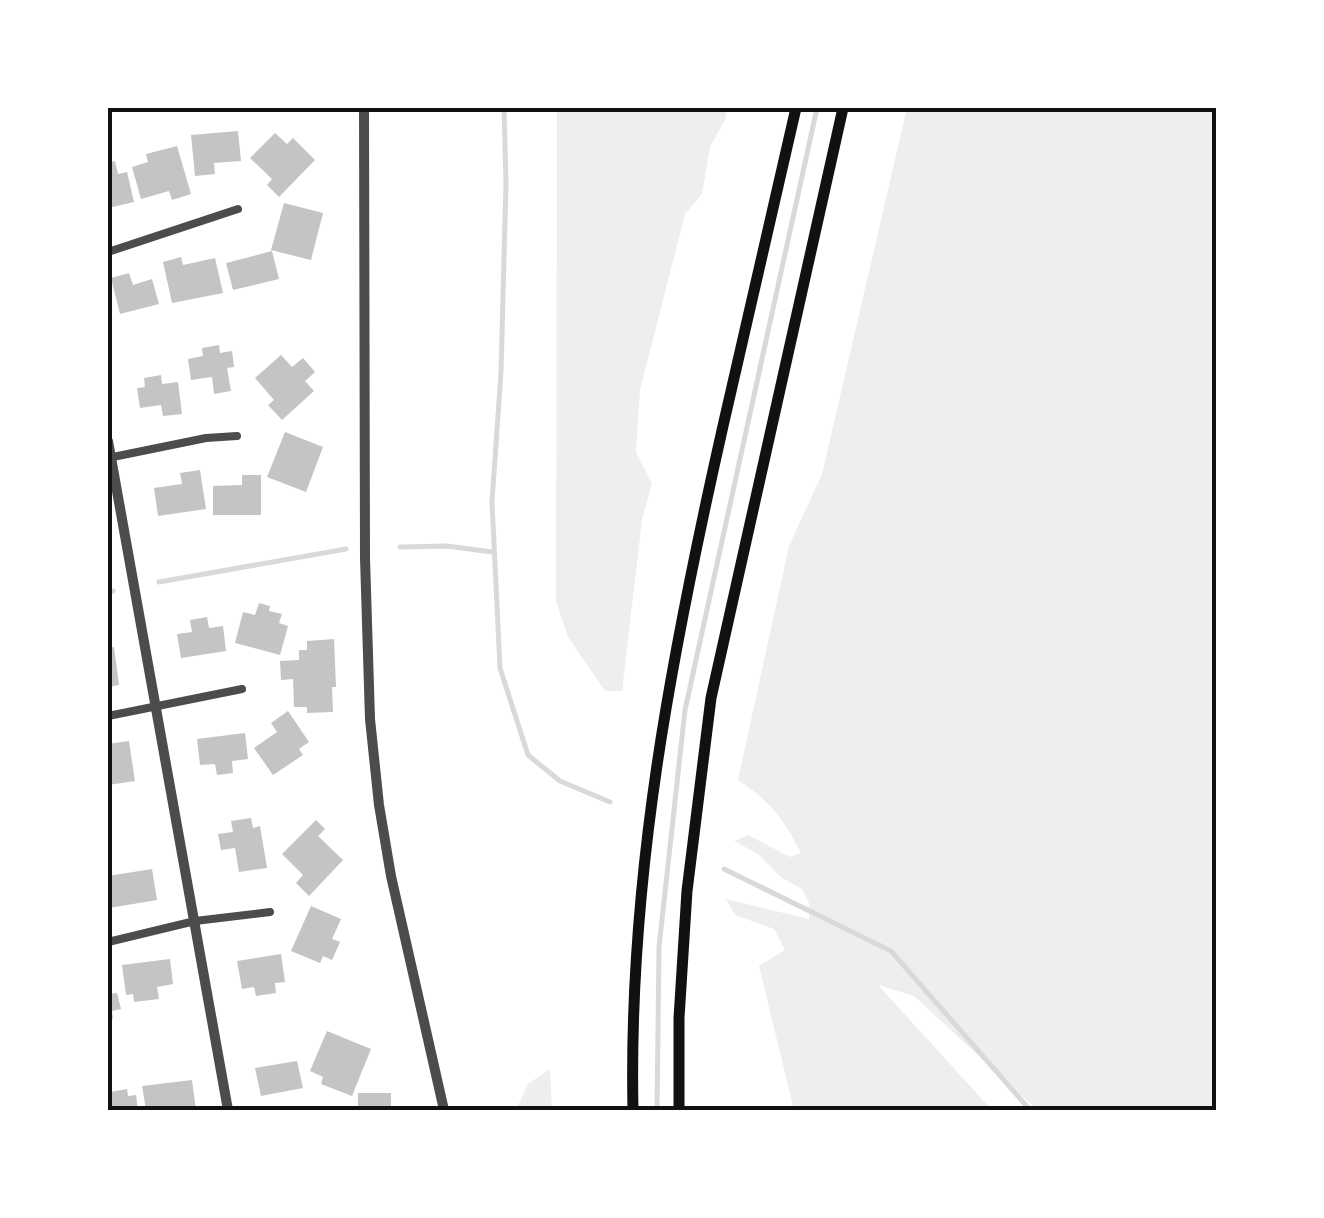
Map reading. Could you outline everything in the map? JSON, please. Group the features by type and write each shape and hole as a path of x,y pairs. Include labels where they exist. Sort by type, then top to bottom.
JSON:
{"main road":[{"path":"633,1110 634,993 656,758 688,580 796,108"},
{"path":"679,1110 679,1018 687,890 701,764 720,650 844,108"}],"street":[{"path":"364,108 365,558 370,719 391,876 444,1110"},
{"path":"108,252 238,210"},
{"path":"109,458 206,438 237,436"},
{"path":"108,441 228,1110"},
{"path":"108,716 242,689"},
{"path":"108,942 195,920 270,912"}],"shaded area":[{"path":"557,108 727,108 710,147 702,194 685,214 640,390 636,452 652,484 642,520 622,691 605,691 568,637 556,601"},
{"path":"907,108 1216,108 1216,1110 1037,1110 914,996 878,985 992,1110 794,1110 759,966 785,950 774,929 735,915 726,899 809,919 809,903 802,889 782,878 758,854 734,841 748,835 790,857 801,853 775,812 738,780 789,546 822,474"},
{"path":"550,1069 552,1110 516,1110 528,1084"}],"building":[{"path":"238,131 241,161 214,163 215,174 195,176 191,135"},
{"path":"275,133 287,144 293,138 315,160 279,197 267,185 272,179 250,158"},
{"path":"177,146 191,194 172,200 169,191 141,199 132,167 148,162 146,154"},
{"path":"115,161 118,174 127,172 134,202 108,208 108,163"},
{"path":"284,203 323,213 311,260 271,250"},
{"path":"272,251 279,279 233,290 226,263"},
{"path":"181,257 183,265 215,258 223,293 172,303 163,262"},
{"path":"129,273 133,285 152,279 159,304 120,314 111,278"},
{"path":"219,345 220,353 232,351 234,367 227,368 231,391 214,394 212,377 191,380 188,359 203,356 202,348"},
{"path":"281,355 292,367 303,358 315,372 305,381 314,391 282,420 268,405 274,400 255,378"},
{"path":"161,375 162,384 178,382 182,414 163,416 161,405 140,408 137,388 145,387 144,378"},
{"path":"285,432 323,447 306,492 267,477"},
{"path":"200,470 206,509 158,516 154,488 182,484 180,473"},
{"path":"242,475 261,475 261,515 213,515 213,486 242,485"},
{"path":"259,603 282,614 279,623 288,626 280,655 235,643 243,612 255,615"},
{"path":"207,617 209,628 223,626 226,651 181,658 177,634 192,632 190,620"},
{"path":"334,639 333,712 307,713 307,707 294,707 293,679 281,680 280,661 299,660 299,650 307,650 307,641"},
{"path":"114,647 119,685 108,687 108,648"},
{"path":"288,711 309,742 299,749 303,755 273,775 254,748 277,732 271,723"},
{"path":"245,733 248,759 232,761 233,773 217,775 215,764 200,765 197,739"},
{"path":"129,741 135,781 108,785 108,744"},
{"path":"251,818 253,828 260,826 267,868 239,872 235,848 221,850 218,834 233,832 231,821"},
{"path":"316,820 325,829 318,836 343,860 309,896 296,883 303,875 282,854"},
{"path":"152,869 157,900 109,908 108,876"},
{"path":"311,906 341,919 332,939 340,942 332,960 323,956 320,963 291,951"},
{"path":"281,954 285,982 275,983 276,993 256,996 254,987 242,989 237,961"},
{"path":"170,959 173,984 157,987 159,999 134,1002 133,994 126,995 122,965"},
{"path":"117,993 121,1009 112,1011 113,1019 108,1020 108,994"},
{"path":"327,1031 371,1049 352,1096 321,1084 323,1077 310,1071"},
{"path":"297,1061 303,1088 261,1096 255,1068"},
{"path":"192,1080 196,1110 146,1110 142,1086"},
{"path":"127,1089 128,1096 136,1095 138,1110 108,1110 110,1092"},
{"path":"358,1093 391,1093 391,1110 358,1110"}],"waterway":[{"path":"504,108 501,372 492,502 500,668 528,755 560,781 610,802"},
{"path":"657,1110 659,947 685,710 817,108"},
{"path":"400,547 447,546 492,552"},
{"path":"159,582 346,549"},
{"path":"108,593 113,591"},
{"path":"724,869 891,951 1030,1110"}]}
